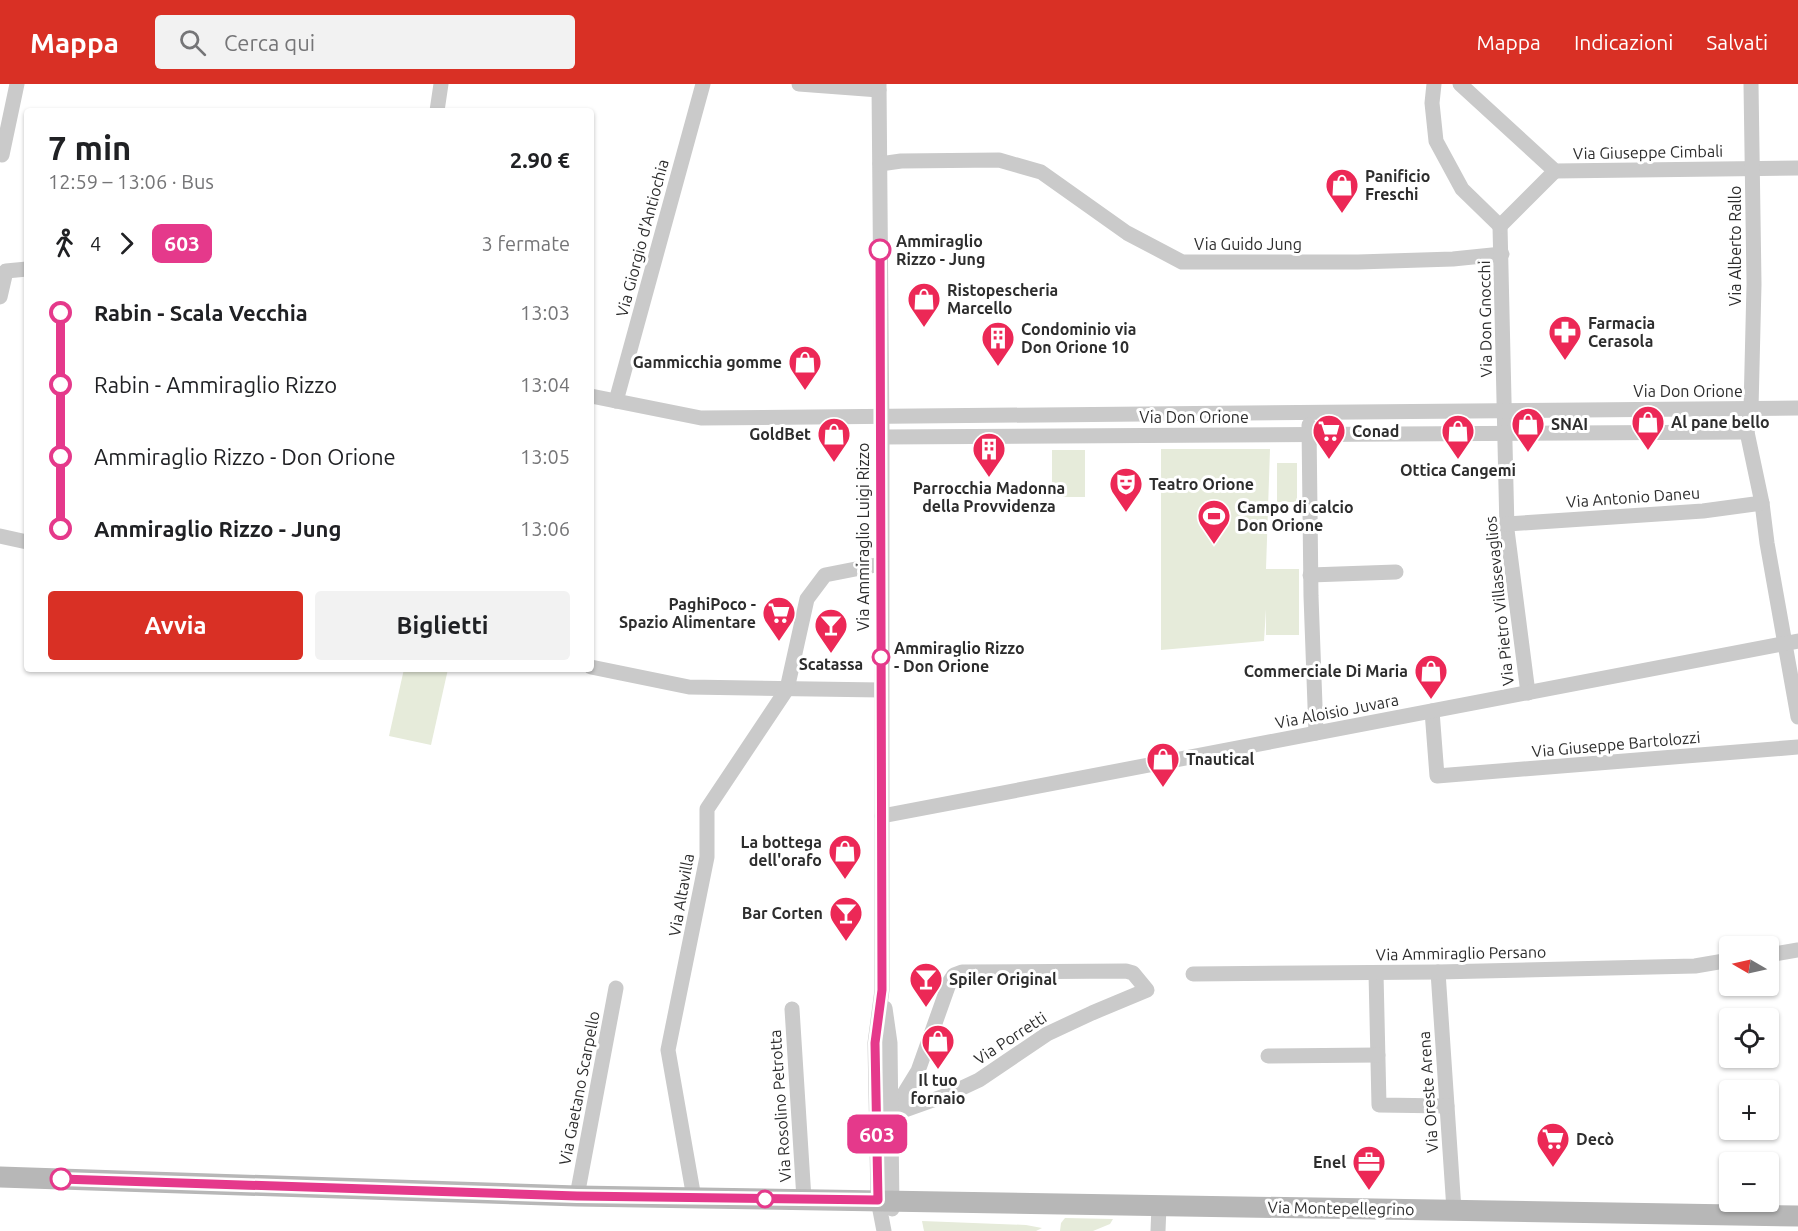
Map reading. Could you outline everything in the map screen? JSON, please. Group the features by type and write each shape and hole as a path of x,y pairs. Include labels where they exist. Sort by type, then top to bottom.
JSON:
{"street":[{"path":"2,155 17,84"},
{"path":"437,108 441,84"},
{"name":"Via Giorgio d'Antiochia","path":"616,401 703,84"},
{"path":"807,84 879,87"},
{"path":"1434,84 1432,103 1436,141 1462,189 1500,226 1555,171"},
{"name":"Via Giuseppe Cimbali","path":"1460,84 1555,171 1798,168"},
{"name":"Via Alberto Rallo","path":"1747,432 1751,409 1754,284 1751,84"},
{"name":"Via Ammiraglio Luigi Rizzo","path":"879,87 882,437 882,990 875,1043 885,1200"},
{"name":"Via Guido Jung","path":"880,164 901,161 999,160 1041,172 1127,233 1182,262 1394,261 1453,259 1502,254"},
{"name":"Via Don Gnocchi","path":"1500,226 1506,410"},
{"path":"0,297 6,271 24,269"},
{"name":"Via Don Orione","path":"594,397 702,418 1798,408"},
{"path":"1506,410 1506,433"},
{"path":"1309,413 1310,574 1316,733"},
{"path":"1747,432 1762,502 1767,543 1792,643 1798,717"},
{"name":"Via Don Orione","path":"882,437 1747,432"},
{"name":"Via Pietro Villasevaglios","path":"1506,433 1507,525 1528,693"},
{"name":"Via Antonio Daneu","path":"1507,525 1702,511 1762,502"},
{"path":"0,536 24,541"},
{"name":"Via Altavilla","path":"694,1198 668,1050 707,857 708,810 787,689 807,599 825,574 881,564"},
{"path":"1310,574 1396,572"},
{"name":"Via Aloisio Juvara","path":"882,816 1792,643"},
{"path":"594,668 688,687 881,690"},
{"name":"Via Giuseppe Bartolozzi","path":"1432,711 1437,776 1798,747"},
{"path":"1779,953 1798,950"},
{"name":"Via Ammiraglio Persano","path":"1193,974 1438,972 1695,966 1719,962"},
{"name":"Via Porretti","path":"1126,971 1133,973 1147,990 1047,1034 979,1080 948,1095 891,1114 918,1071 954,975 962,972 1126,971"},
{"name":"Via Oreste Arena","path":"1438,972 1454,1210"},
{"path":"1376,973 1379,1106 1447,1106"},
{"name":"Via Gaetano Scarpello","path":"577,1196 616,988"},
{"name":"Via Ammiraglio Luigi Rizzo","path":"882,990 890,1043 891,1114 885,1200"},
{"name":"Via Rosolino Petrotta","path":"792,1009 804,1199"},
{"path":"1268,1056 1378,1055"},
{"name":"Via Montepellegrino","path":"0,1177 577,1196 1454,1210 1522,1221 1798,1216"},
{"path":"884,1231 885,1200"},
{"path":"885,1200 889,1231"},
{"path":"1158,1231 1159,1206"}],"green space":[{"name":"Campo di calcio Don Orione","path":"1161,449 1270,449 1266,569 1299,569 1299,635 1266,635 1266,609 1264,641 1161,650"},
{"path":"1052,450 1085,450 1085,497 1052,497"},
{"path":"1277,463 1297,463 1297,502 1277,502"},
{"path":"403,672 447,672 431,745 389,736"},
{"path":"1065,1218 1113,1219 1110,1224 1093,1231 1060,1231 1061,1223"},
{"path":"922,1221 1026,1225 1042,1228 1036,1231 924,1231"}],"bus line":[{"name":"603","path":"61,1179 577,1196 878,1200 875,1043 882,990 880,250"}],"place":[{"name":"Panificio Freschi","path":"1342,214"},
{"name":"Ammiraglio Rizzo - Jung","path":"880,250"},
{"name":"Ristopescheria Marcello","path":"924,328"},
{"name":"Farmacia Cerasola","path":"1565,361"},
{"name":"Condominio via Don Orione 10","path":"998,367"},
{"name":"Gammicchia gomme","path":"805,391"},
{"name":"Al pane bello","path":"1648,451"},
{"name":"SNAI","path":"1528,453"},
{"name":"Conad","path":"1329,460"},
{"name":"Ottica Cangemi","path":"1458,460"},
{"name":"GoldBet","path":"834,463"},
{"name":"Parrocchia Madonna della Provvidenza","path":"989,478"},
{"name":"Teatro Orione","path":"1126,513"},
{"name":"Campo di calcio Don Orione","path":"1214,545"},
{"name":"PaghiPoco - Spazio Alimentare","path":"779,642"},
{"name":"Scatassa","path":"831,654"},
{"name":"Ammiraglio Rizzo - Don Orione","path":"881,657"},
{"name":"Commerciale Di Maria","path":"1431,700"},
{"name":"Tnautical","path":"1163,788"},
{"name":"La bottega dell'orafo","path":"845,880"},
{"name":"Bar Corten","path":"846,942"},
{"name":"Spiler Original","path":"926,1008"},
{"name":"Il tuo fornaio","path":"938,1070"},
{"name":"Decò","path":"1553,1168"},
{"name":"Enel","path":"1369,1191"}]}
